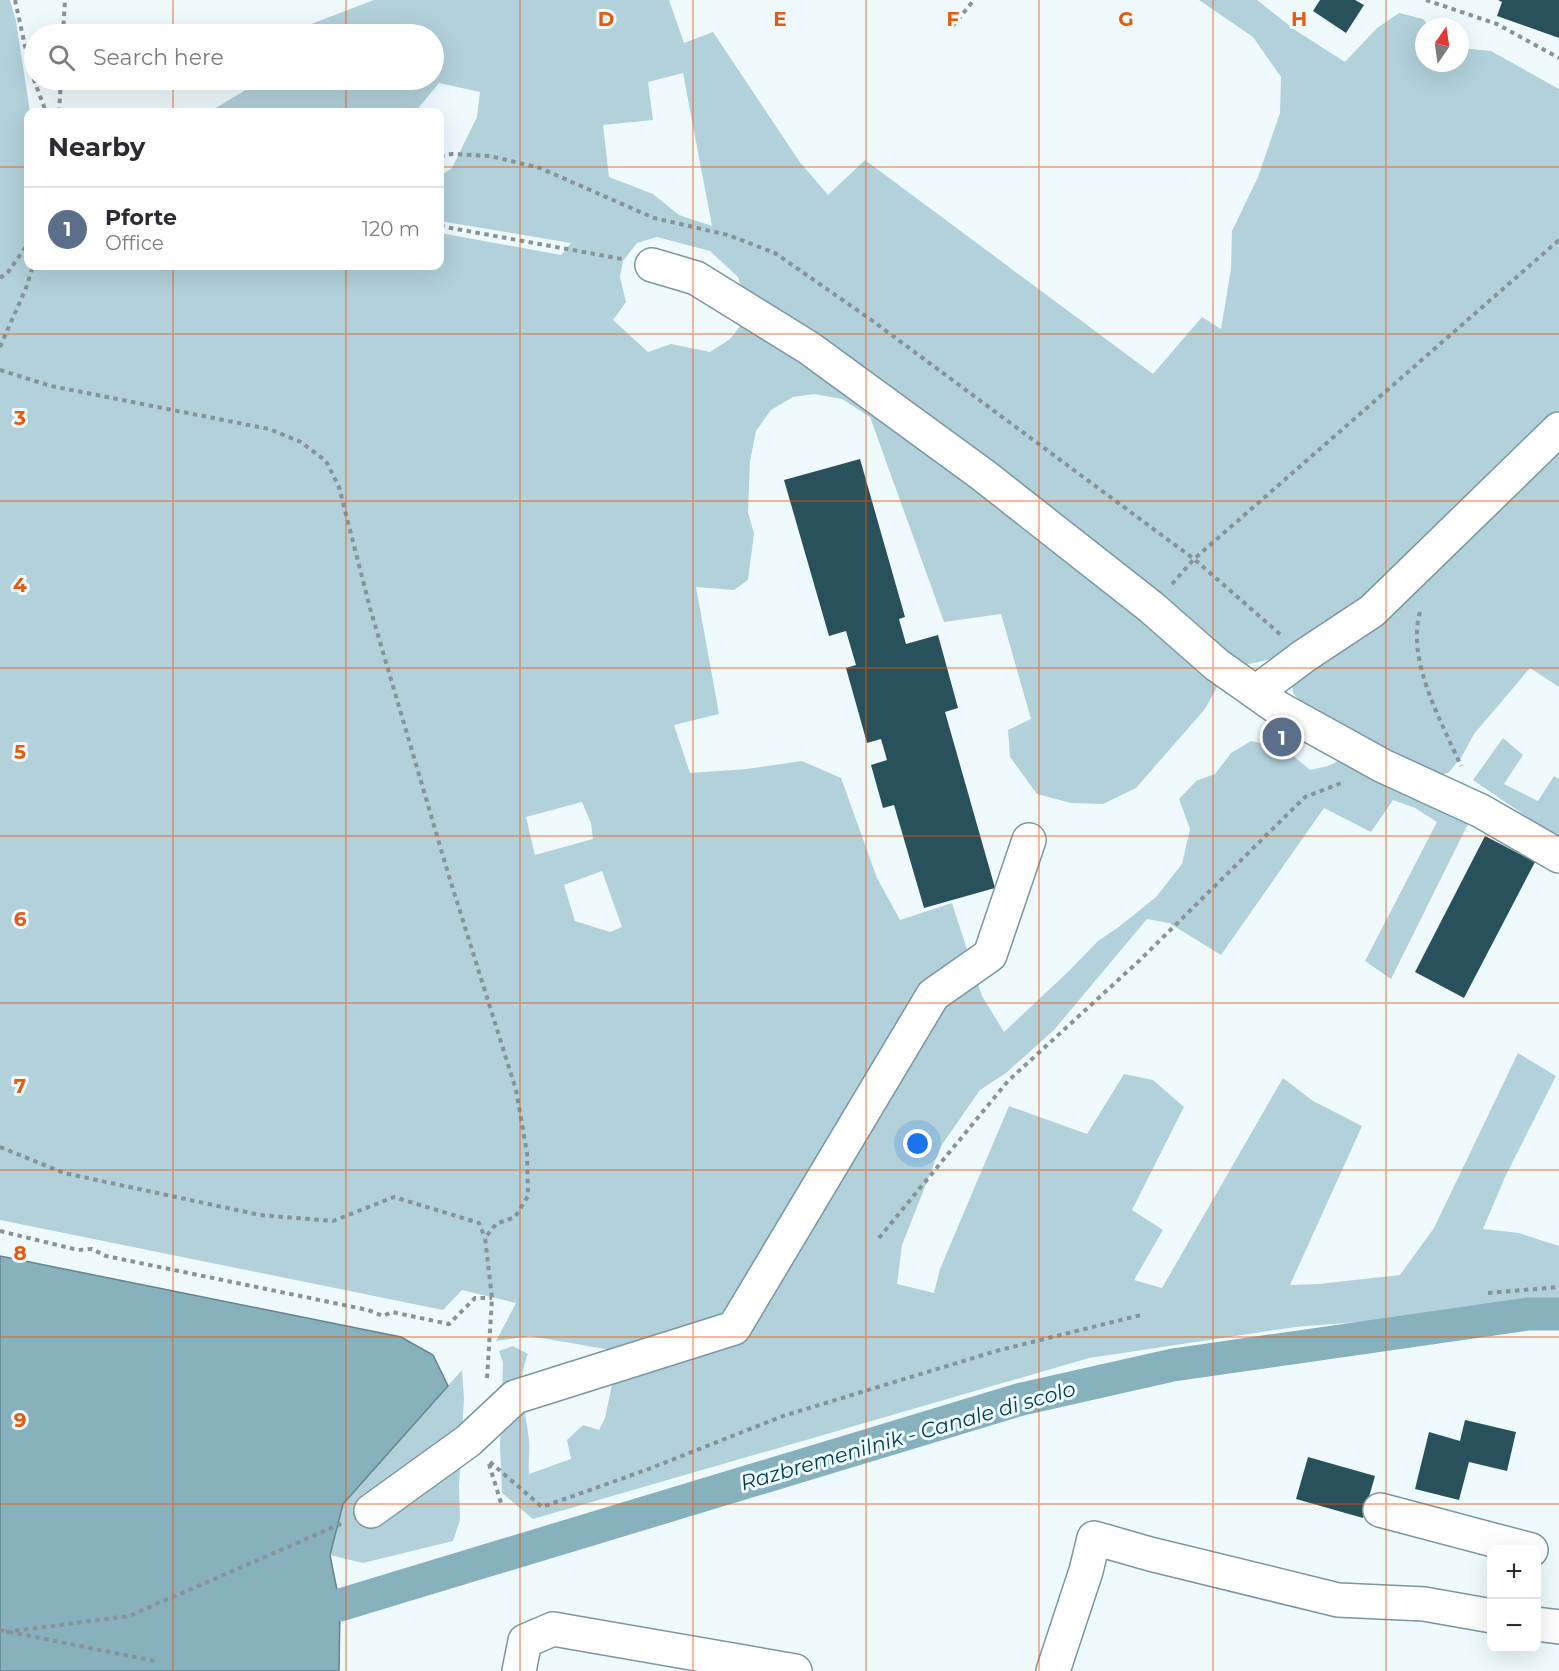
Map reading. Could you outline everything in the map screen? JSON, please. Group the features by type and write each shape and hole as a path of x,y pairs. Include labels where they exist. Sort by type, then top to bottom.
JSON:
{"street":[{"path":"652,265 696,278 809,348 983,475 1151,608 1218,665 1278,708 1383,766 1481,811 1559,856"},
{"path":"1256,692 1304,656 1372,611 1559,429"},
{"path":"371,1510 468,1441 515,1397 734,1328 933,995 990,955 1029,840"},
{"path":"1380,1510 1512,1545"},
{"path":"1053,1671 1086,1571 1094,1538 1338,1600 1424,1604 1487,1615"},
{"path":"1541,1552 1559,1556"},
{"path":"1541,1625 1559,1627"},
{"path":"519,1671 525,1641 553,1629 727,1665 795,1671"}],"path":[{"path":"15,0 24,41"},
{"path":"64,24 65,0"},
{"path":"952,27 974,0"},
{"path":"1426,0 1497,24 1559,58"},
{"path":"38,90 45,108"},
{"path":"59,108 60,90"},
{"path":"444,155 490,156 540,168 654,218 728,235 775,253 870,319 1194,559 1304,656"},
{"path":"444,227 652,265"},
{"path":"1151,608 1194,559 1559,240"},
{"path":"0,278 8,272 24,250"},
{"path":"0,347 32,270"},
{"path":"0,370 51,387 269,429 301,442 327,461 339,487 370,608 445,862 516,1090 527,1153 528,1196 515,1217 496,1224 485,1238"},
{"path":"1422,605 1415,627 1425,684 1481,811"},
{"path":"879,1238 1008,1081 1140,960 1305,797 1383,766"},
{"path":"0,1147 64,1173 260,1215 333,1221 393,1197 479,1222 485,1238 492,1299 485,1425"},
{"path":"0,1231 78,1250 92,1249 106,1256 368,1310 383,1316 392,1312 449,1324 475,1298 492,1299"},
{"path":"1488,1293 1559,1287"},
{"path":"502,1506 487,1460 542,1507 646,1470 783,1416 996,1351 1141,1315"},
{"path":"6,1632 129,1616 371,1510"},
{"path":"0,1630 155,1661"}],"shaded area":[{"path":"0,0 10,0 16,21 24,73 24,90 27,90 29,108 24,108 24,270 444,270 444,234 561,255 571,243 444,222 444,173 452,168 477,117 480,92 444,84 444,24 311,24 374,0 669,0 684,43 713,32 799,161 828,195 865,160 1153,374 1202,317 1221,329 1231,269 1232,231 1258,177 1280,113 1281,77 1253,37 1199,0 1257,0 1295,30 1345,62 1377,28 1399,13 1419,18 1415,18 1415,72 1469,72 1469,49 1491,51 1559,89 1559,687 1530,668 1474,734 1461,758 1448,773 1432,777 1311,713 1293,693 1292,678 1281,657 1244,665 1138,608 1217,687 1205,709 1136,788 1103,804 1071,803 1037,794 1010,757 1008,730 1031,719 1001,614 944,622 870,417 842,399 814,394 793,397 771,410 756,431 750,461 748,512 754,534 748,580 734,590 696,587 719,714 674,725 690,773 747,769 802,761 841,778 877,878 900,920 952,903 982,996 1004,1032 1098,941 1156,897 1182,864 1190,829 1179,799 1196,781 1215,774 1231,753 1251,741 1283,747 1310,770 1328,766 1343,759 1468,824 1391,979 1365,961 1437,822 1415,808 1393,800 1371,832 1324,808 1221,955 1169,923 1147,919 1054,1030 1006,1073 980,1090 941,1146 902,1245 897,1284 934,1293 940,1269 1009,1106 1087,1134 1124,1074 1153,1080 1184,1107 1132,1210 1163,1230 1134,1280 1162,1288 1283,1078 1313,1101 1362,1126 1290,1285 1400,1275 1434,1228 1518,1053 1556,1076 1505,1177 1483,1229 1519,1233 1559,1246 1559,1301 1484,1312 1295,1327 1089,1358 533,1519 502,1493 500,1446 503,1363 499,1351 513,1346 528,1354 521,1389 528,1429 529,1474 571,1459 567,1440 583,1425 599,1430 605,1418 613,1380 634,1354 530,1336 496,1341 516,1303 462,1290 443,1310 0,1220","holes":["683,73 712,226 679,215 653,194 609,177 603,125 653,120 648,82","657,237 710,251 738,277 749,315 730,339 710,352 671,344 648,352 613,320 626,302 620,277 623,261 637,243","582,802 591,823 593,839 535,855 526,817","602,871 622,927 610,932 575,921 564,885"]},
{"path":"245,90 433,90 418,108 216,108"},
{"path":"1503,738 1523,755 1504,784 1538,801 1554,776 1559,779 1559,839 1473,780"},
{"path":"0,1256 401,1337 433,1355 448,1386 343,1504 330,1555 340,1605 339,1671 0,1671"},
{"path":"462,1370 464,1398 459,1486 460,1520 453,1541 363,1563 330,1555 343,1503"}],"building":[{"path":"1320,0 1355,0 1364,5 1346,33 1313,11"},
{"path":"1498,0 1559,0 1559,38 1497,16 1502,2"},
{"path":"860,459 905,617 899,619 906,644 938,635 958,708 945,712 995,888 924,908 894,805 883,808 871,765 887,760 881,739 867,743 846,668 856,665 846,631 829,636 784,480"},
{"path":"1287,721 1296,729 1277,752 1267,745"},
{"path":"1485,836 1535,862 1464,998 1415,972"},
{"path":"1465,1420 1516,1432 1507,1471 1469,1462 1459,1500 1415,1489 1429,1432 1460,1441"},
{"path":"1308,1457 1375,1476 1363,1518 1296,1499"}],"waterway":[{"name":"Razbremenilnik - Canale di scolo","path":"340,1605 1018,1400 1173,1365 1528,1314 1559,1314"}],"place":[{"name":"Pforte","path":"1282,737"}]}
